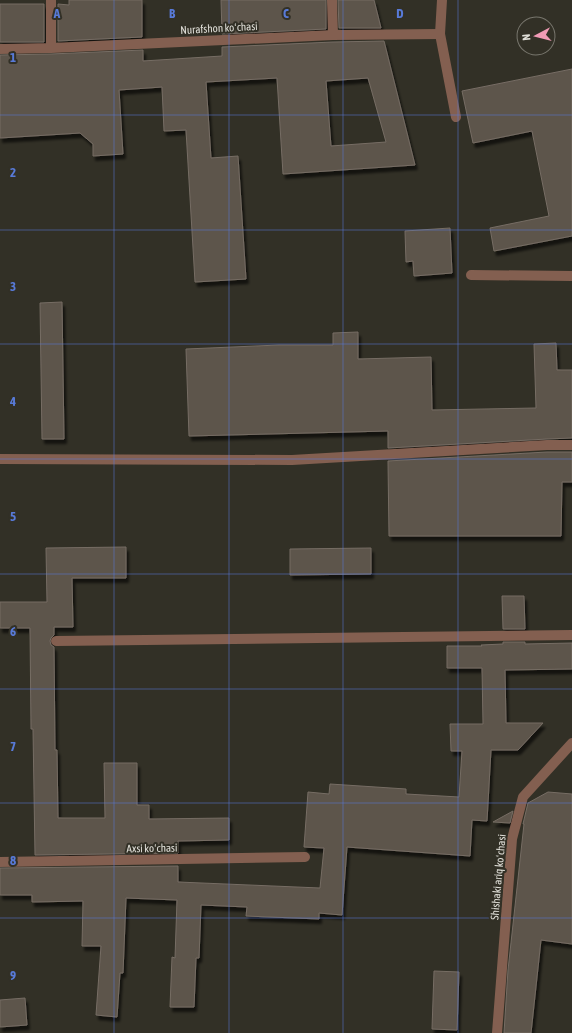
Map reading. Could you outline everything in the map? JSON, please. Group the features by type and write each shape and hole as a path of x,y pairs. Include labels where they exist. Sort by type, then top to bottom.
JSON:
{"street":[{"path":"51,0 51,48"},
{"path":"332,0 333,35"},
{"path":"442,0 440,34 456,117"},
{"name":"Nurafshon koʻchasi","path":"0,49 333,35 440,34"},
{"path":"471,275 572,276"},
{"path":"0,459 292,460 547,445 572,445"},
{"path":"56,641 572,635"},
{"name":"Shishaki ariq koʻchasi","path":"497,1033 512,839 523,797 572,743"},
{"name":"Axsi koʻchasi","path":"0,862 305,858"}],"building":[{"path":"69,0 142,0 142,37 58,41 58,4 69,5"},
{"path":"221,0 326,0 326,29 222,34"},
{"path":"338,0 374,0 381,28 339,28"},
{"path":"0,4 44,4 44,42 0,42"},
{"path":"384,41 415,165 283,174 277,78 206,82 211,158 238,156 246,279 195,282 186,130 164,131 162,87 119,90 123,154 93,156 93,144 80,133 0,138 0,55 143,50 143,61 222,56 222,47","holes":["368,78 386,142 331,146 326,81"]},
{"path":"572,69 572,236 494,251 490,228 549,216 532,131 473,143 462,91"},
{"path":"450,228 452,273 414,276 413,261 406,262 405,231"},
{"path":"62,302 64,439 42,439 40,303"},
{"path":"358,332 358,359 431,357 432,410 536,408 534,344 556,343 557,370 572,370 572,438 388,448 388,431 189,436 186,349 279,345 333,345 333,333"},
{"path":"547,452 572,452 572,482 562,482 561,536 389,536 388,461"},
{"path":"126,547 126,578 72,578 73,627 54,627 54,635 50,641 51,645 54,647 55,750 57,750 58,818 105,818 104,763 137,763 137,805 149,805 149,819 229,818 229,840 178,841 178,853 35,855 33,729 31,729 30,628 0,628 0,602 47,602 46,548"},
{"path":"371,548 371,574 290,575 290,549"},
{"path":"502,596 524,596 525,629 503,629"},
{"path":"503,642 525,642 525,644 572,643 572,669 505,670 506,723 543,723 518,750 491,750 487,821 472,820 470,856 347,847 342,915 319,913 319,919 246,916 247,907 201,905 199,958 196,958 194,1007 170,1007 172,957 175,958 177,900 126,898 123,973 120,973 117,1017 96,1015 101,946 82,946 83,901 32,902 32,895 0,895 0,868 178,866 178,882 320,888 324,848 304,847 308,792 329,794 330,784 406,789 406,794 459,797 462,751 451,751 450,724 483,724 482,668 447,668 447,646 482,646 481,645 503,644"},
{"path":"548,792 572,794 572,944 541,940 531,1033 504,1033 508,970 523,824 528,803"},
{"path":"513,811 510,823 493,822"},
{"path":"434,971 459,972 457,1030 432,1029"},
{"path":"25,998 27,1025 0,1027 0,1000"}]}
